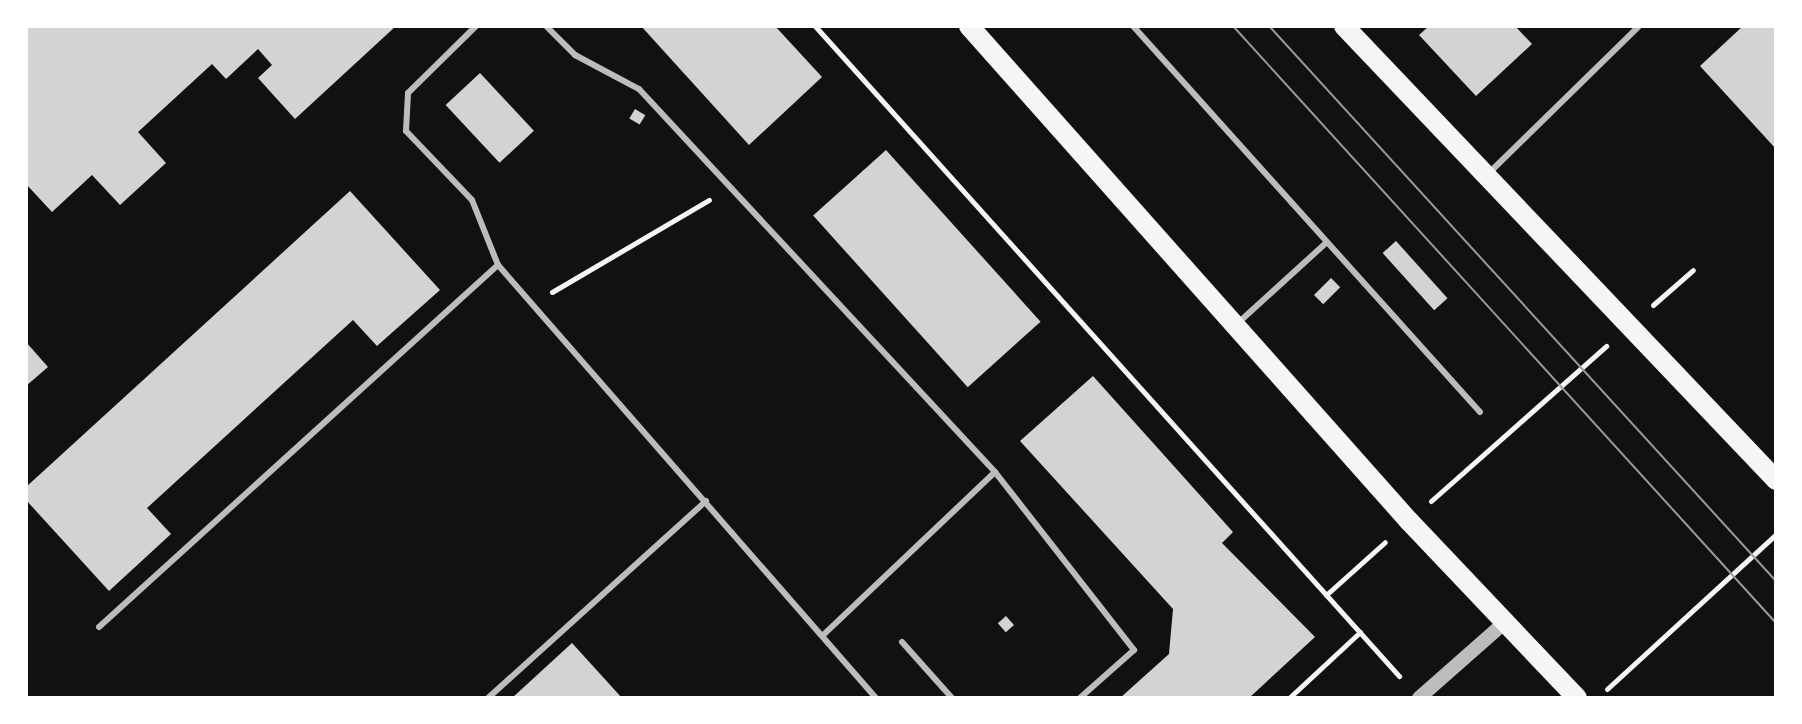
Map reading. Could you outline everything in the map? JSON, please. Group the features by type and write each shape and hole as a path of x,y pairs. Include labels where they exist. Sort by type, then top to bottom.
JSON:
{"main road":[{"path":"969,26 1409,521 1577,698"},
{"path":"1344,26 1484,178 1633,323 1776,480"}],"street":[{"path":"1413,692 1504,623"}],"lane":[{"path":"476,26 408,93 406,131 472,200 498,265 876,698"},
{"path":"546,26 575,55 639,89 995,472 1134,650 1080,698"},
{"path":"1133,26 1480,412"},
{"path":"1484,178 1639,26"},
{"path":"1235,326 1327,242"},
{"path":"99,627 498,265"},
{"path":"823,635 995,472"},
{"path":"488,698 706,501"},
{"path":"902,642 952,698"}],"path":[{"path":"815,26 1413,692"},
{"path":"534,303 730,187"},
{"path":"1326,595 1693,270"},
{"path":"1597,698 1776,534"},
{"path":"1289,698 1360,632"}],"building":[{"path":"26,26 396,26 295,119 258,78 272,65 258,49 226,79 212,64 138,132 166,163 120,205 92,175 52,212 26,184"},
{"path":"641,26 775,26 822,77 749,145"},
{"path":"1429,26 1515,26 1532,44 1476,96 1419,35"},
{"path":"1743,26 1776,26 1776,149 1700,66"},
{"path":"480,73 534,131 500,163 446,105"},
{"path":"635,109 645,115 640,125 629,118"},
{"path":"886,150 1041,322 968,387 813,216"},
{"path":"350,191 440,290 377,346 353,320 147,508 171,534 109,591 26,500 26,487"},
{"path":"1396,241 1448,298 1434,310 1383,253"},
{"path":"1331,278 1340,287 1323,304 1314,295"},
{"path":"26,342 48,367 26,386"},
{"path":"1093,376 1233,532 1222,543 1315,637 1249,698 1120,698 1169,654 1173,609 1020,441"},
{"path":"1006,616 1014,625 1006,632 998,623"},
{"path":"572,643 622,698 512,698"}],"tram line":[{"path":"1233,26 1776,623"},
{"path":"1269,26 1776,581"}]}
